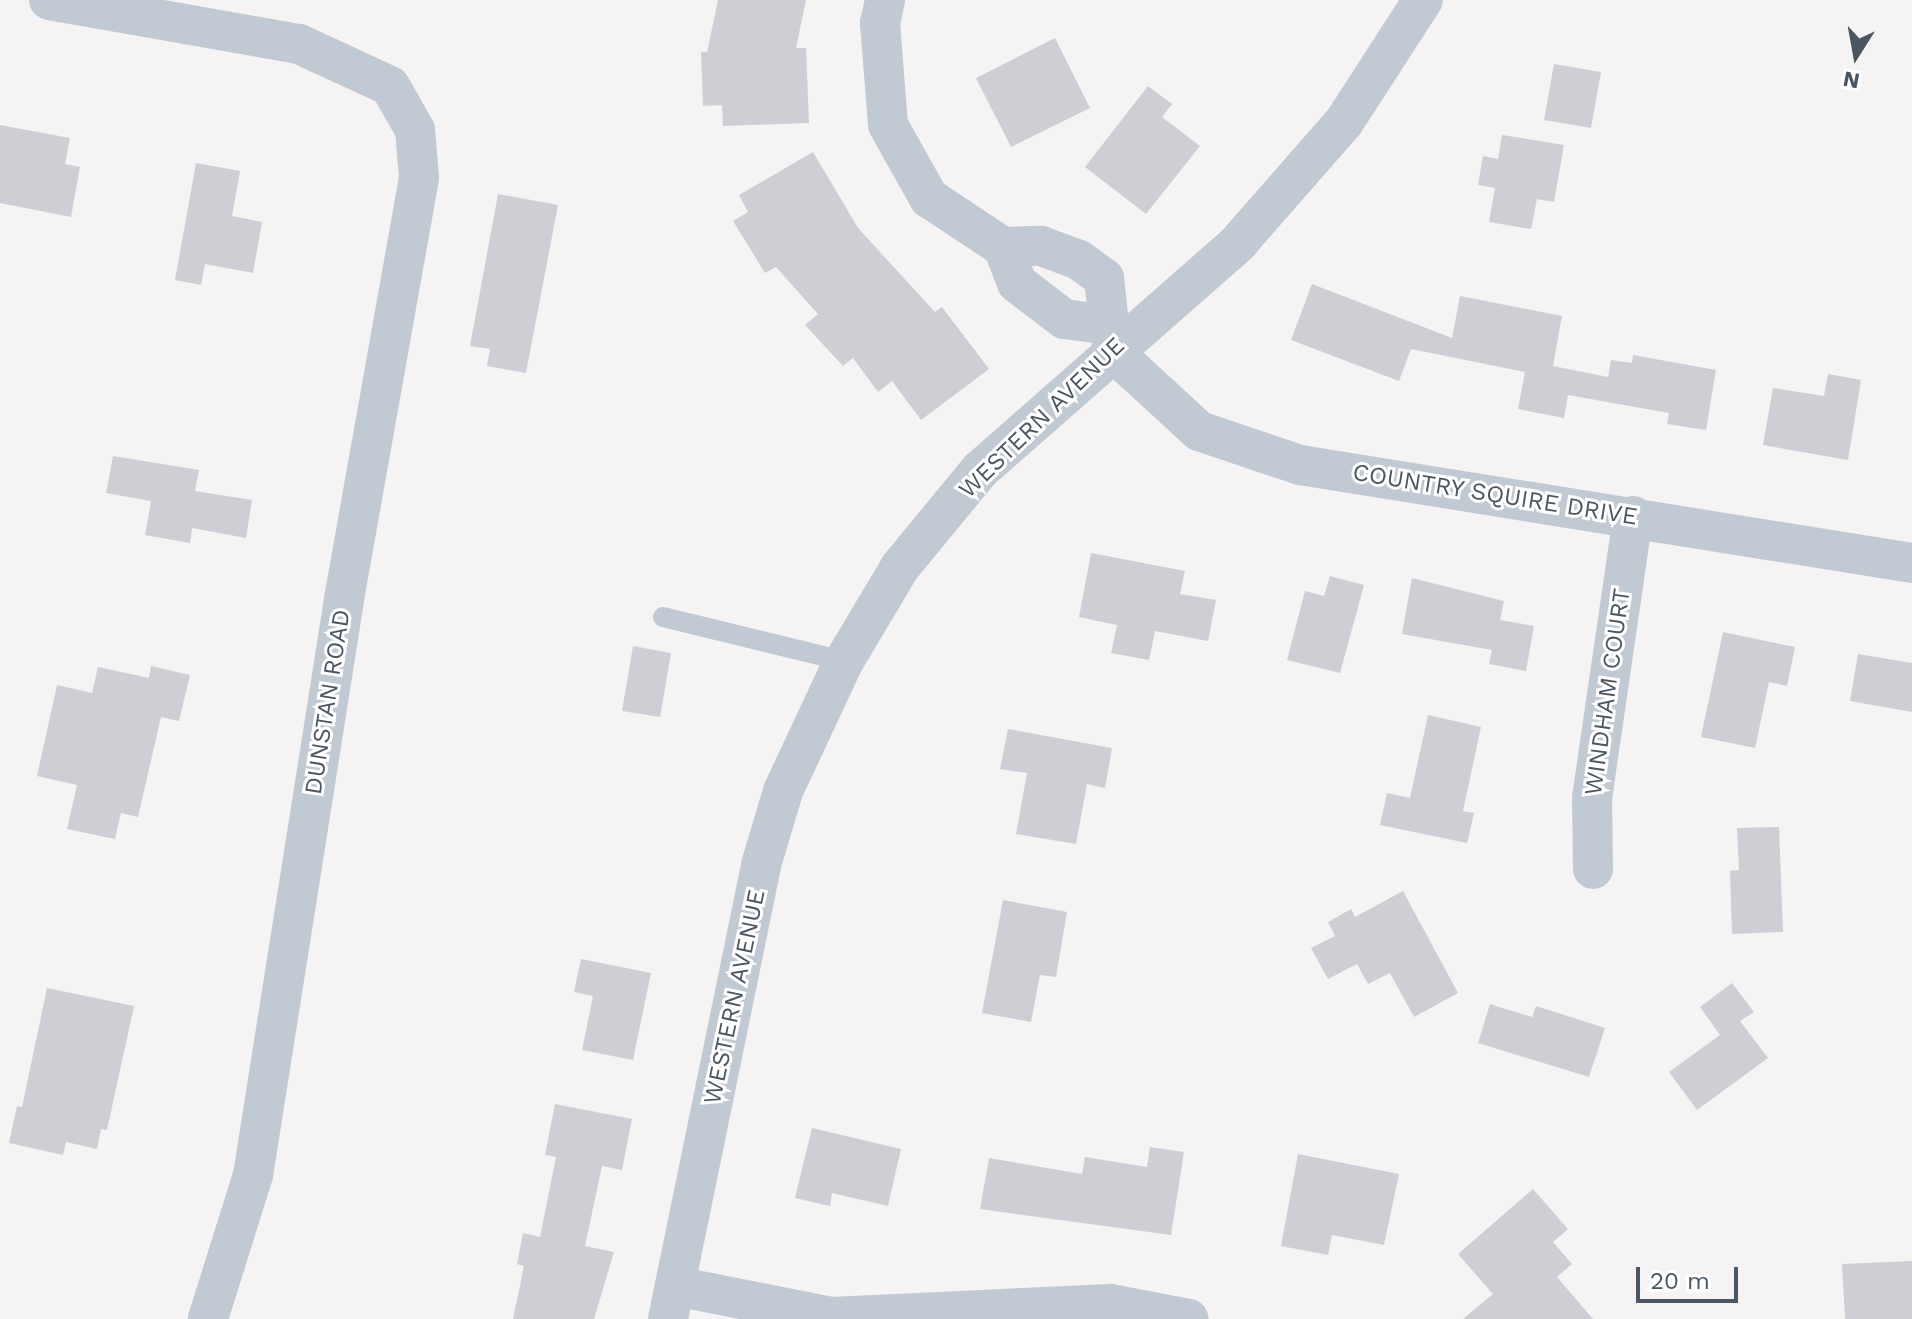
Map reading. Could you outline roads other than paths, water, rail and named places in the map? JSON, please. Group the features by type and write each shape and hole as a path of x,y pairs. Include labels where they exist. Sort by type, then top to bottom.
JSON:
{"street":[{"path":"49,0 128,7"},
{"path":"885,0 880,23 888,125 929,198 1003,247 1041,246 1079,260 1104,278 1115,338"},
{"name":"WESTERN AVENUE","path":"672,1303 761,865 783,791 844,661 900,567 980,470 1115,338 1238,243 1344,122 1423,0"},
{"name":"DUNSTAN ROAD","path":"128,7 299,44 390,86 415,130 419,178 344,600 253,1175 208,1319"},
{"path":"1003,247 1017,283 1064,319 1115,338"},
{"name":"COUNTRY SQUIRE DRIVE","path":"1115,338 1199,431 1300,465 1912,563"},
{"name":"WINDHAM COURT","path":"1593,869 1592,798 1633,516"},
{"path":"672,1303 831,1317 1110,1304 1189,1319"}],"lane":[{"path":"663,617 844,661"}]}
